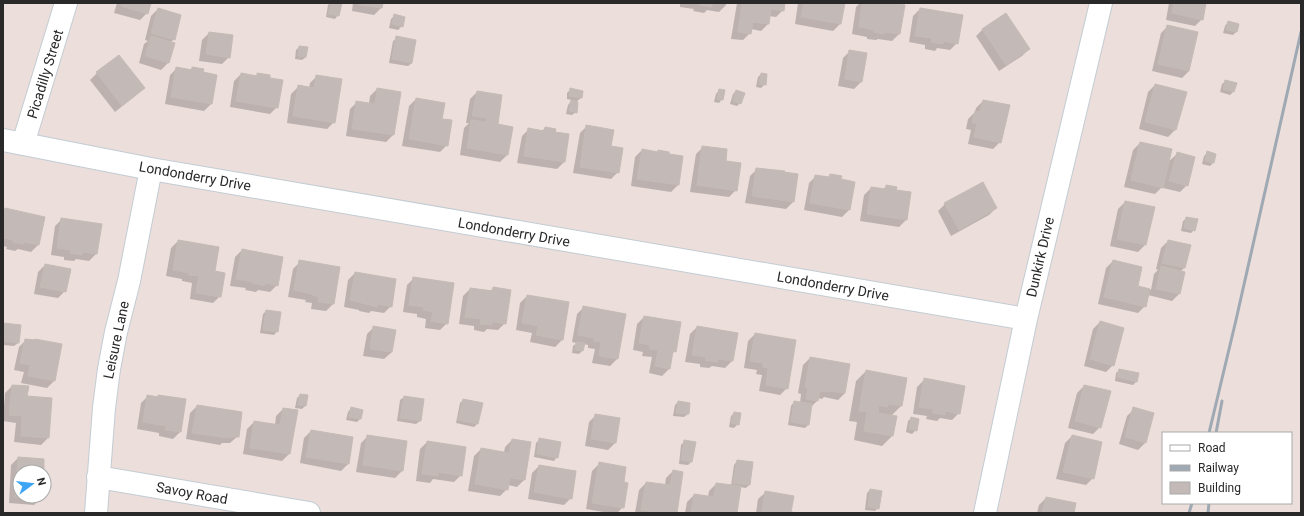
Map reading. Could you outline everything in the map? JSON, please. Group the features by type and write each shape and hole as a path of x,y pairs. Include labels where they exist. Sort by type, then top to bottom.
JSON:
{"street":[{"name":"Picadilly Street","path":"13,142 66,3"},
{"name":"Dunkirk Drive","path":"985,513 1026,319 1101,3"},
{"name":"Londonderry Drive","path":"13,142 151,169 1026,319"},
{"name":"Leisure Lane","path":"96,513 104,408 109,369 116,332 129,281 151,169"},
{"name":"Savoy Road","path":"98,477 310,513"}],"building":[{"path":"122,3 151,3 148,14 121,6"},
{"path":"331,3 342,3 339,16 328,14"},
{"path":"359,3 383,3 382,8 359,5"},
{"path":"700,3 712,3 712,7 700,5"},
{"path":"742,3 785,3 784,11 771,9 769,24 753,22 751,34 738,32"},
{"path":"804,3 845,3 841,24 801,17"},
{"path":"862,3 890,3 905,5 900,34 884,32 884,34 859,27"},
{"path":"1174,3 1206,3 1203,20 1172,13"},
{"path":"158,8 181,15 175,40 151,33"},
{"path":"920,8 963,15 958,44 943,41 943,44 931,42 932,38 915,36"},
{"path":"1006,13 1030,49 1006,65 982,29"},
{"path":"394,14 405,17 403,27 392,24"},
{"path":"1228,21 1239,24 1237,32 1226,30"},
{"path":"1167,25 1198,32 1189,71 1158,64"},
{"path":"209,32 233,35 230,58 206,54"},
{"path":"151,36 175,43 169,63 145,56"},
{"path":"396,36 416,40 412,63 392,59"},
{"path":"299,46 308,47 306,57 298,56"},
{"path":"849,50 867,53 862,82 845,79"},
{"path":"119,55 145,88 122,106 96,72"},
{"path":"176,67 192,70 192,67 204,69 203,72 217,75 212,104 171,97"},
{"path":"241,73 257,76 257,73 270,75 270,78 283,80 278,108 236,101"},
{"path":"761,73 767,74 766,85 759,84"},
{"path":"316,75 342,79 335,123 293,116 298,85 314,88"},
{"path":"1225,80 1237,83 1234,92 1223,89"},
{"path":"1155,84 1187,92 1176,130 1145,122"},
{"path":"377,88 401,92 394,135 352,129 356,101 375,104"},
{"path":"570,88 583,91 582,98 569,96"},
{"path":"719,89 725,90 723,100 717,99"},
{"path":"736,90 745,93 741,104 733,101"},
{"path":"477,91 502,95 498,124 513,127 508,155 467,148 471,120 486,122 487,118 472,116"},
{"path":"416,98 445,103 442,119 452,120 448,146 409,139"},
{"path":"571,100 578,102 577,113 569,111"},
{"path":"983,100 1010,105 1001,143 974,137 977,123 972,123 975,111 980,112"},
{"path":"586,125 614,130 611,146 623,148 619,173 580,167"},
{"path":"545,127 556,129 555,132 569,134 565,162 524,156 528,128 544,131"},
{"path":"1140,142 1172,149 1163,188 1131,180"},
{"path":"702,146 727,149 726,161 741,163 737,191 697,185"},
{"path":"642,149 658,152 658,150 669,152 669,154 683,156 679,185 637,179"},
{"path":"1207,151 1216,154 1214,163 1205,161"},
{"path":"1177,152 1195,157 1188,186 1169,181"},
{"path":"756,168 798,174 794,202 752,196"},
{"path":"830,174 842,176 841,179 855,182 850,210 810,203 815,175 829,177"},
{"path":"983,182 997,208 959,230 944,203"},
{"path":"886,185 897,187 896,190 911,192 907,220 867,214 871,187 886,189"},
{"path":"1125,201 1155,207 1146,245 1117,239"},
{"path":"5,208 45,217 39,245 24,242 23,244 3,238 3,217"},
{"path":"1186,217 1198,219 1195,231 1184,228"},
{"path":"61,218 102,224 97,254 82,252 82,255 70,253 71,250 57,248"},
{"path":"178,240 219,247 215,271 225,273 221,297 196,293 199,276 189,275 189,273 173,270"},
{"path":"1168,240 1191,245 1185,268 1162,263"},
{"path":"242,249 283,257 278,286 265,283 264,286 236,279"},
{"path":"299,260 340,267 334,304 318,302 319,297 294,290"},
{"path":"1113,260 1142,267 1138,286 1150,289 1146,307 1104,297"},
{"path":"45,264 71,269 66,292 40,287"},
{"path":"1161,266 1185,272 1180,294 1156,289"},
{"path":"355,272 396,279 392,307 378,304 377,307 350,300"},
{"path":"413,277 454,283 448,324 431,321 433,312 423,310 424,307 409,305"},
{"path":"493,287 511,290 506,324 492,322 492,325 480,324 481,319 465,317 470,288 493,291"},
{"path":"527,295 569,302 563,340 536,335 538,326 522,323"},
{"path":"583,306 626,314 618,359 599,356 601,342 594,341 594,338 578,335"},
{"path":"266,310 281,312 278,332 263,330"},
{"path":"644,316 681,322 676,352 673,351 670,369 655,366 658,350 649,349 650,345 639,343"},
{"path":"1100,321 1124,328 1114,366 1090,359"},
{"path":"3,323 21,325 19,343 3,341"},
{"path":"373,326 396,330 392,352 370,349"},
{"path":"697,326 738,333 733,361 718,359 717,362 706,360 706,357 692,355"},
{"path":"755,333 796,340 788,389 766,385 768,368 763,367 763,363 750,361"},
{"path":"25,339 35,339 62,344 55,381 28,376 30,365 20,363"},
{"path":"576,342 585,343 583,351 575,350"},
{"path":"810,357 850,364 845,393 820,391 818,401 806,399 808,387 805,387"},
{"path":"1119,369 1139,373 1137,382 1117,377"},
{"path":"866,370 907,378 902,406 888,404 887,407 879,405 878,413 897,416 893,436 864,431 867,412 859,411"},
{"path":"924,378 965,386 960,414 945,411 945,415 933,413 933,409 919,407"},
{"path":"12,385 29,386 27,396 52,398 49,438 21,436 22,416 9,415"},
{"path":"1084,385 1111,391 1101,428 1075,421"},
{"path":"300,394 308,395 306,406 298,405"},
{"path":"147,395 186,399 181,432 165,430 166,426 143,422"},
{"path":"404,396 424,399 421,421 400,418"},
{"path":"463,399 483,403 478,424 458,420"},
{"path":"678,401 690,403 689,414 676,413"},
{"path":"794,401 812,404 809,425 791,422"},
{"path":"197,405 242,412 239,437 228,438 192,433"},
{"path":"351,407 363,410 361,419 349,417"},
{"path":"1133,407 1154,413 1146,443 1125,437"},
{"path":"283,408 298,410 290,454 250,448 254,421 280,425"},
{"path":"734,412 741,413 739,425 731,423"},
{"path":"595,414 620,418 616,443 591,439"},
{"path":"911,417 919,419 917,431 909,429"},
{"path":"311,430 353,437 349,464 306,457"},
{"path":"367,435 407,441 403,471 363,465"},
{"path":"1072,435 1102,442 1094,479 1063,472"},
{"path":"539,438 561,442 558,458 537,454"},
{"path":"512,439 531,442 525,480 510,478 508,490 475,484 481,448 509,453"},
{"path":"684,440 696,442 692,462 681,460"},
{"path":"427,441 466,447 462,476 438,472 438,476 422,474"},
{"path":"18,457 44,459 44,464 17,464"},
{"path":"737,460 753,462 750,485 733,483"},
{"path":"599,462 626,467 624,482 628,483 624,508 592,503"},
{"path":"539,465 576,471 572,499 534,492"},
{"path":"673,470 683,472 677,513 641,510 646,482 670,485"},
{"path":"716,483 741,486 737,513 691,513 694,494 714,497"},
{"path":"870,489 882,491 879,509 868,507"},
{"path":"765,491 794,496 791,512 798,513 762,513"},
{"path":"1046,497 1076,503 1074,513 1042,513"}],"railway":[{"path":"1209,432 1301,32"},
{"path":"1216,432 1222,401"},
{"path":"1189,513 1192,504"},
{"path":"1208,513 1209,504"}]}
